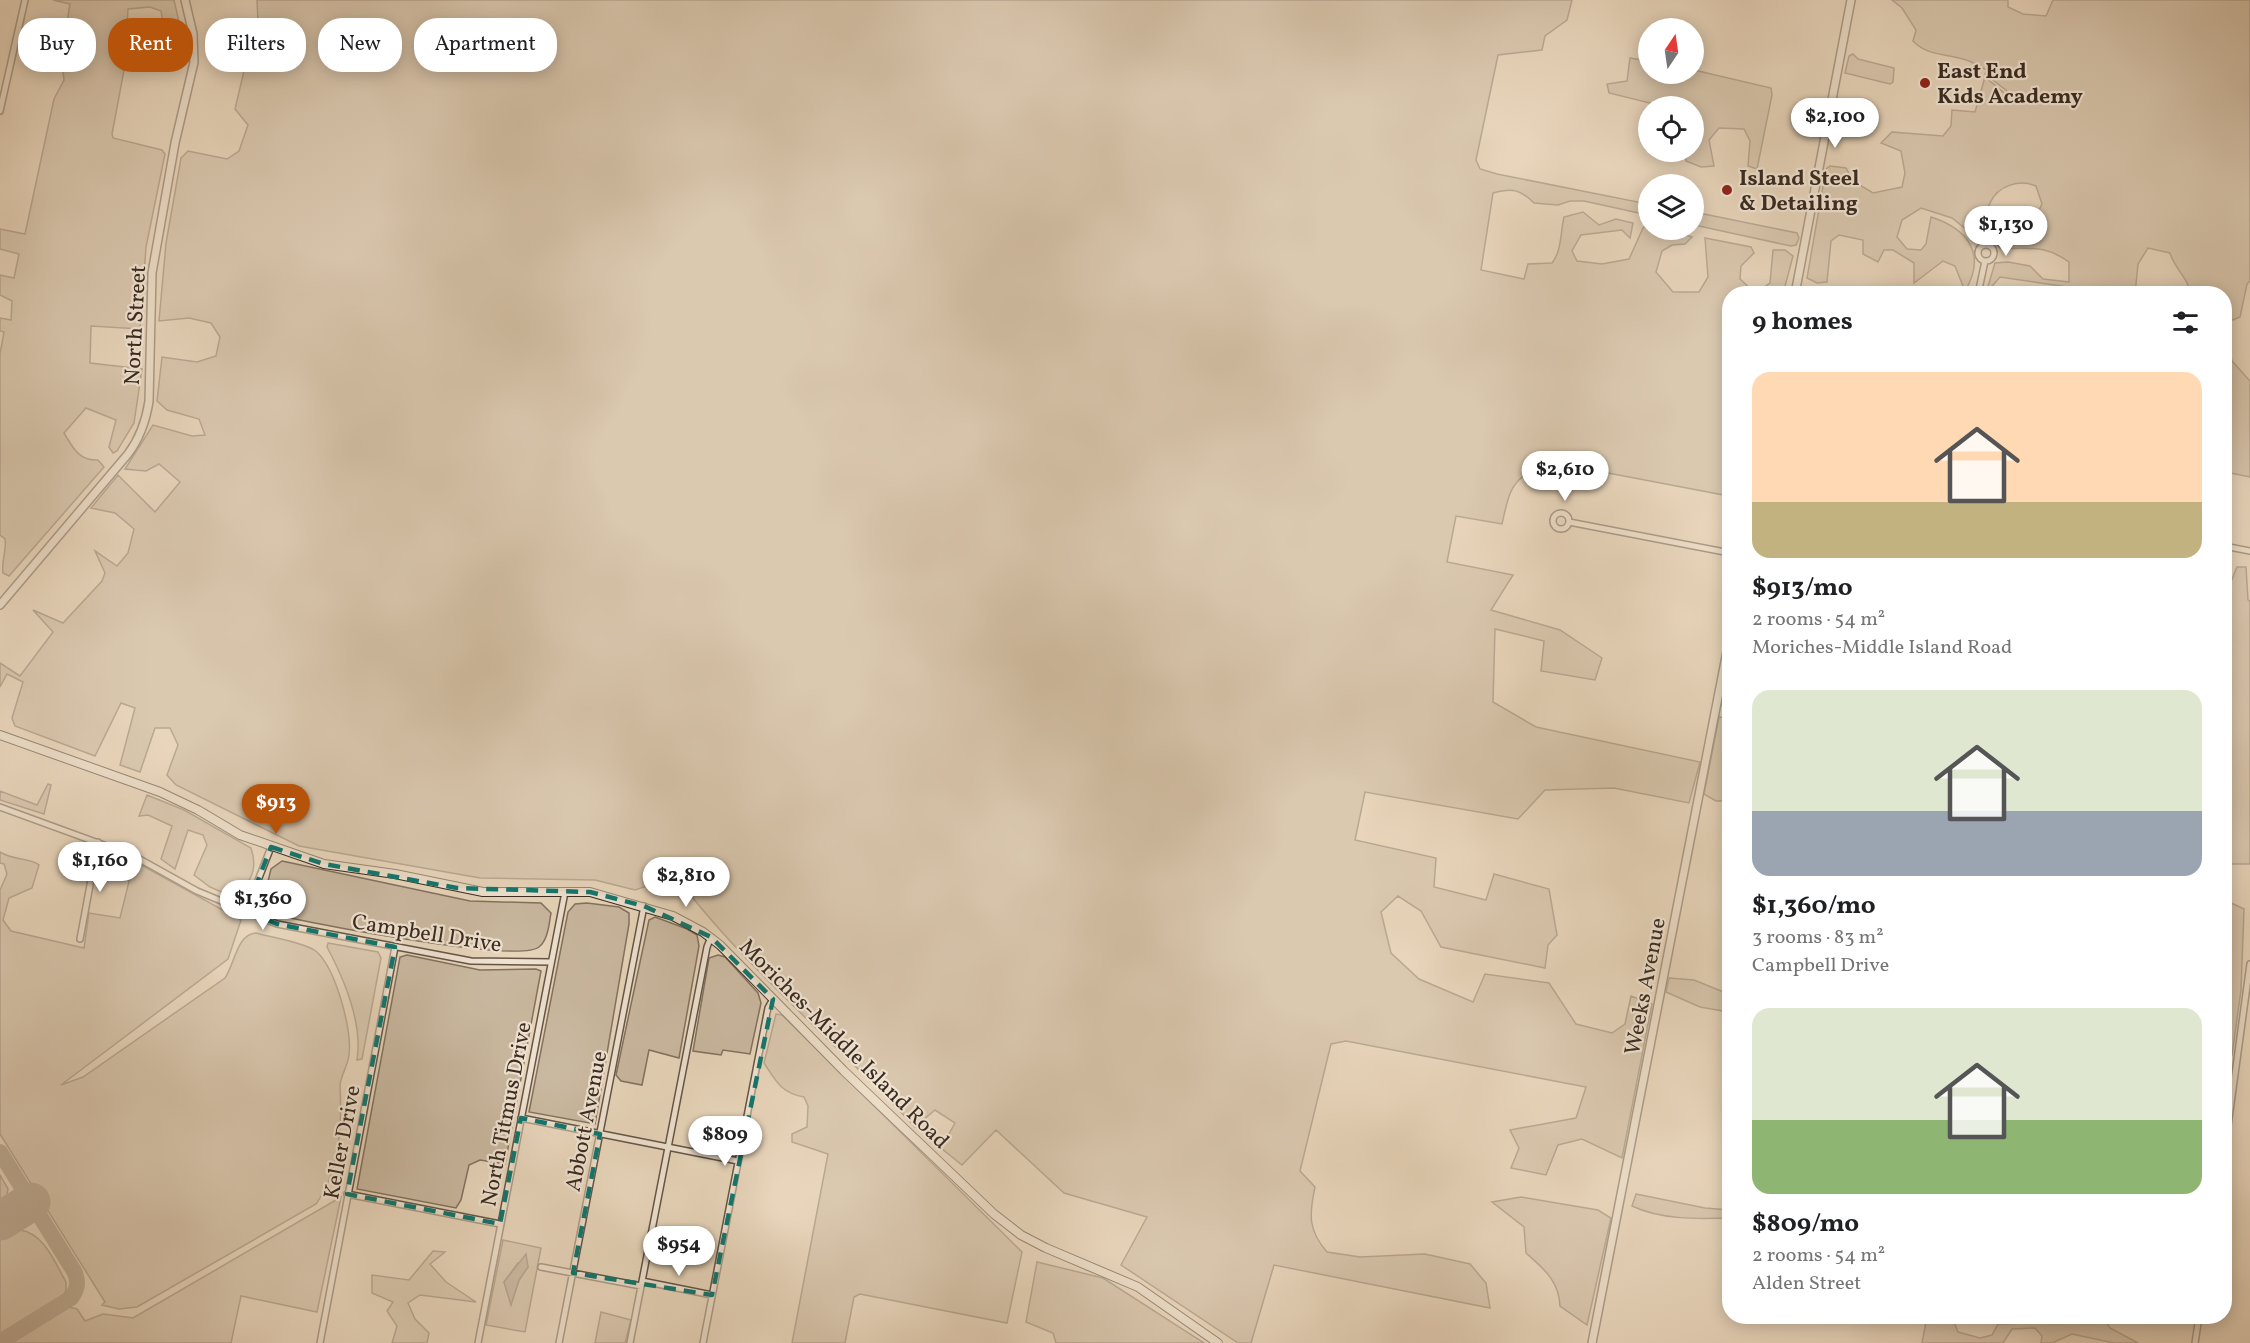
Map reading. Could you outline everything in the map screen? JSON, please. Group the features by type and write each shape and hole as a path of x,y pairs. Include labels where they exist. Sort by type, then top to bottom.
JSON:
{"main road":[{"name":"Moriches-Middle Island Road","path":"0,735 169,795 240,835 324,864 395,874 474,891 590,892 673,916 711,937 844,1071 994,1214 1021,1234 1046,1248 1138,1287 1218,1343"}],"street":[{"path":"0,111 25,0"},
{"name":"North Street","path":"0,605 128,454 136,443 145,422 149,401 152,273 175,143 194,62 193,34 185,0"},
{"path":"1796,286 1851,0"},
{"path":"1980,286 1985,261"},
{"path":"1569,522 1722,551"},
{"path":"2232,548 2250,551"},
{"name":"Weeks Avenue","path":"1592,1343 1722,677"},
{"name":"Campbell Drive","path":"0,807 151,863 197,891 277,924 483,962 550,962"},
{"path":"80,939 98,842"},
{"path":"246,911 271,847"},
{"name":"North Titmus Drive","path":"477,1343 565,892"},
{"name":"Abbott Avenue","path":"559,1343 644,906"},
{"path":"630,1343 707,947 711,937"},
{"name":"Keller Drive","path":"320,1343 395,946"},
{"path":"2232,1096 2250,964"},
{"path":"703,1343 768,1008 773,999"},
{"path":"521,1118 738,1161"},
{"path":"347,1194 500,1224"},
{"path":"541,1267 712,1295"},
{"path":"2195,1343 2198,1324"}],"highlighted area":[{"path":"271,847 324,864 457,888 590,892 644,906 711,937 773,999 712,1295 573,1273 600,1134 521,1118 500,1224 347,1194 395,947 277,924 246,911"}],"shaded area":[{"path":"53,0 174,0 178,18 162,18 161,11 150,7 128,9 128,18 108,18 108,72 124,72 113,138 162,150 165,154 146,247 140,329 91,326 90,363 142,369 134,423 117,451 113,453 109,447 116,420 86,408 64,433 81,456 98,460 104,467 9,576 3,573 5,539 0,535 0,354 4,332 0,331 0,318 11,320 12,301 0,295 0,275 14,278 19,254 0,249 0,229 25,234 54,99 64,80 63,72 96,72 96,18 68,18 70,4"},
{"path":"257,0 1572,0 1567,20 1545,36 1542,50 1498,55 1476,160 1480,169 1497,174 1638,202 1638,213 1584,201 1570,201 1558,205 1534,203 1520,192 1515,191 1505,190 1493,193 1481,270 1524,279 1528,264 1552,263 1559,247 1564,217 1583,212 1599,225 1616,219 1633,223 1630,238 1622,230 1581,235 1572,251 1577,261 1602,264 1629,259 1638,239 1689,240 1685,244 1672,245 1662,251 1656,272 1673,292 1699,292 1708,277 1705,238 1751,247 1754,253 1741,266 1740,279 1748,286 1722,286 1722,495 1545,461 1525,474 1514,486 1502,524 1456,516 1447,562 1513,575 1491,610 1560,630 1602,658 1595,680 1541,671 1544,641 1495,629 1493,702 1536,727 1700,762 1689,803 1614,788 1545,790 1518,819 1365,792 1355,840 1436,858 1434,887 1486,900 1494,874 1549,889 1557,935 1548,945 1545,968 1441,947 1421,911 1398,896 1381,912 1391,953 1419,979 1473,1002 1485,974 1549,983 1576,1024 1612,1033 1625,1024 1631,996 1652,1004 1622,1158 1582,1139 1558,1145 1546,1175 1511,1168 1519,1148 1510,1130 1576,1118 1586,1087 1346,1041 1331,1044 1300,1171 1315,1187 1311,1214 1316,1236 1327,1252 1360,1257 1425,1254 1470,1264 1486,1283 1490,1308 1274,1265 1251,1343 1238,1343 1121,1265 1147,1217 1064,1193 996,1130 962,1165 941,1148 955,1123 935,1110 915,1127 728,939 672,871 653,873 647,886 635,890 595,880 480,878 299,846 176,785 167,775 178,745 170,728 155,728 140,772 120,765 135,708 121,703 95,756 15,726 12,718 23,682 7,674 0,687 0,663 20,676 53,632 33,610 63,623 102,581 105,573 95,551 117,566 128,553 134,529 115,513 91,508 118,475 155,512 180,482 159,464 146,471 125,469 153,425 192,436 205,435 199,419 167,410 157,401 162,357 197,362 216,356 220,337 211,323 189,318 159,321 166,243 181,158 188,151 227,159 239,151 248,125 235,109 244,72 306,72 306,18 258,18"},
{"path":"1892,0 2008,0 2008,7 2023,14 2046,16 2053,0 2250,0 2250,281 2247,284 2240,317 2232,320 2232,286 2188,286 2170,253 2148,248 2138,264 2136,286 2061,286 2000,277 1992,286 1988,286 1995,263 2008,262 2030,266 2043,279 2069,282 2069,262 2059,256 2043,250 2000,248 1989,237 1996,214 2000,209 2036,216 2042,204 2036,186 2023,183 2010,185 1994,197 1988,207 1981,241 1952,218 1921,208 1902,220 1897,237 1907,249 1921,250 1926,244 1931,217 1955,228 1964,236 1974,254 1974,266 1967,286 1963,286 1955,266 1943,261 1914,283 1914,263 1893,250 1884,250 1878,262 1863,254 1863,240 1839,235 1831,241 1827,282 1817,283 1807,278 1826,169 1830,166 1846,168 1853,181 1873,193 1902,187 1905,173 1901,151 1881,143 1892,132 1943,136 1951,126 1952,110 1975,112 1985,77 2008,96 2007,91 1985,74 1987,70 1969,61 1925,50 1919,46 1913,41 1916,30 1902,8"},
{"path":"1853,54 1858,59 1894,68 1893,82 1890,84 1845,73 1849,56"},
{"path":"1630,58 1638,59 1638,84 1704,84 1704,72 1771,88 1772,95 1757,169 1748,166 1750,141 1744,129 1719,128 1709,140 1714,166 1701,167 1688,162 1704,162 1704,96 1638,96 1638,100 1609,93 1607,84 1627,81"},
{"path":"1704,214 1797,233 1799,238 1796,245 1791,246 1704,227"},
{"path":"1773,250 1785,250 1793,256 1785,286 1766,286 1770,283"},
{"path":"2232,361 2250,381 2250,477 2232,473"},
{"path":"2237,567 2246,567 2248,600 2250,601 2250,864 2232,864 2232,579"},
{"path":"1719,717 1722,717 1722,801 1716,801 1704,794"},
{"path":"48,784 51,785 44,814 0,800 0,791 37,805"},
{"path":"147,795 184,810 251,848 253,869 238,899 210,887 194,875 207,845 203,835 188,830 175,869 161,859 172,826 148,815 139,816"},
{"path":"0,852 39,865 32,888 9,898 3,920 11,931 84,948 89,913 120,918 134,861 241,920 228,959 61,1085 83,1077 225,978 240,944 245,938 256,933 305,946 317,952 330,972 341,1000 348,1030 349,1055 340,1082 340,1131 335,1162 324,1191 316,1204 137,1307 119,1309 102,1305 105,1302 0,1134 0,890 7,874 4,864 0,863"},
{"path":"282,861 470,901 541,903 551,913 548,931 539,947 523,951 494,950 413,940 276,915 270,911 264,898 271,869"},
{"path":"587,903 619,907 629,913 595,1124 529,1112 568,912 575,904"},
{"path":"2232,903 2244,909 2241,990 2232,1055"},
{"path":"655,917 697,935 699,946 679,1058 649,1050 642,1085 621,1081 616,1075 649,920"},
{"path":"328,943 378,952 381,958 362,1059 357,1060 357,1031 351,1002 327,947"},
{"path":"407,955 480,970 536,969 541,971 505,1164 480,1160 469,1165 461,1200 456,1208 357,1189 400,957"},
{"path":"718,955 725,957 758,993 761,1003 750,1054 723,1050 721,1055 693,1051 709,958"},
{"path":"1669,978 1694,980 1722,991 1722,1011 1700,1007 1666,992"},
{"path":"776,1014 782,1015 1022,1252 1007,1323 860,1294 854,1297 845,1343 792,1343 828,1154 792,1142 792,1134 807,1127 808,1106 804,1097 784,1089 764,1063"},
{"path":"0,1175 8,1189 6,1200 0,1206"},
{"path":"1636,1194 1722,1209 1722,1218 1668,1216 1643,1211 1632,1206"},
{"path":"341,1197 317,1312 241,1296 231,1343 11,1343 69,1307 77,1309 85,1321 103,1314 133,1318"},
{"path":"1521,1197 1598,1210 1611,1218 1587,1325 1560,1306 1554,1282 1526,1253 1524,1227 1492,1202"},
{"path":"20,1230 36,1237 48,1250 66,1282 66,1290 62,1298 0,1337 0,1236 8,1231"},
{"path":"503,1240 541,1248 525,1332 486,1325","holes":["518,1263 528,1267 519,1280 511,1304 504,1282"]},
{"path":"433,1251 445,1252 430,1264 446,1282 476,1302 420,1295 408,1303 415,1319 429,1333 427,1343 392,1343 397,1326 387,1311 393,1302 372,1293 372,1275 409,1280"},
{"path":"526,1254 528,1267 519,1280 511,1305 504,1282"},
{"path":"1037,1262 1103,1278 1204,1343 1056,1343 1053,1333 1026,1322"},
{"path":"601,1312 631,1320 625,1343 595,1343"},
{"path":"1926,1324 1955,1324 1958,1332 1980,1338 1992,1335 1998,1324 2107,1324 2110,1328 2138,1343 2114,1343 2072,1334 2052,1343 2041,1343 2042,1336 2035,1328 2012,1329 2003,1343 1922,1343"}],"taxiway":[{"path":"0,1152 77,1278 76,1288 71,1298 0,1342"}],"runway":[{"path":"0,1221 31,1202"}],"place":[{"name":"East End Kids Academy","path":"1925,83"},
{"name":"Island Steel & Detailing","path":"1727,190"}]}
